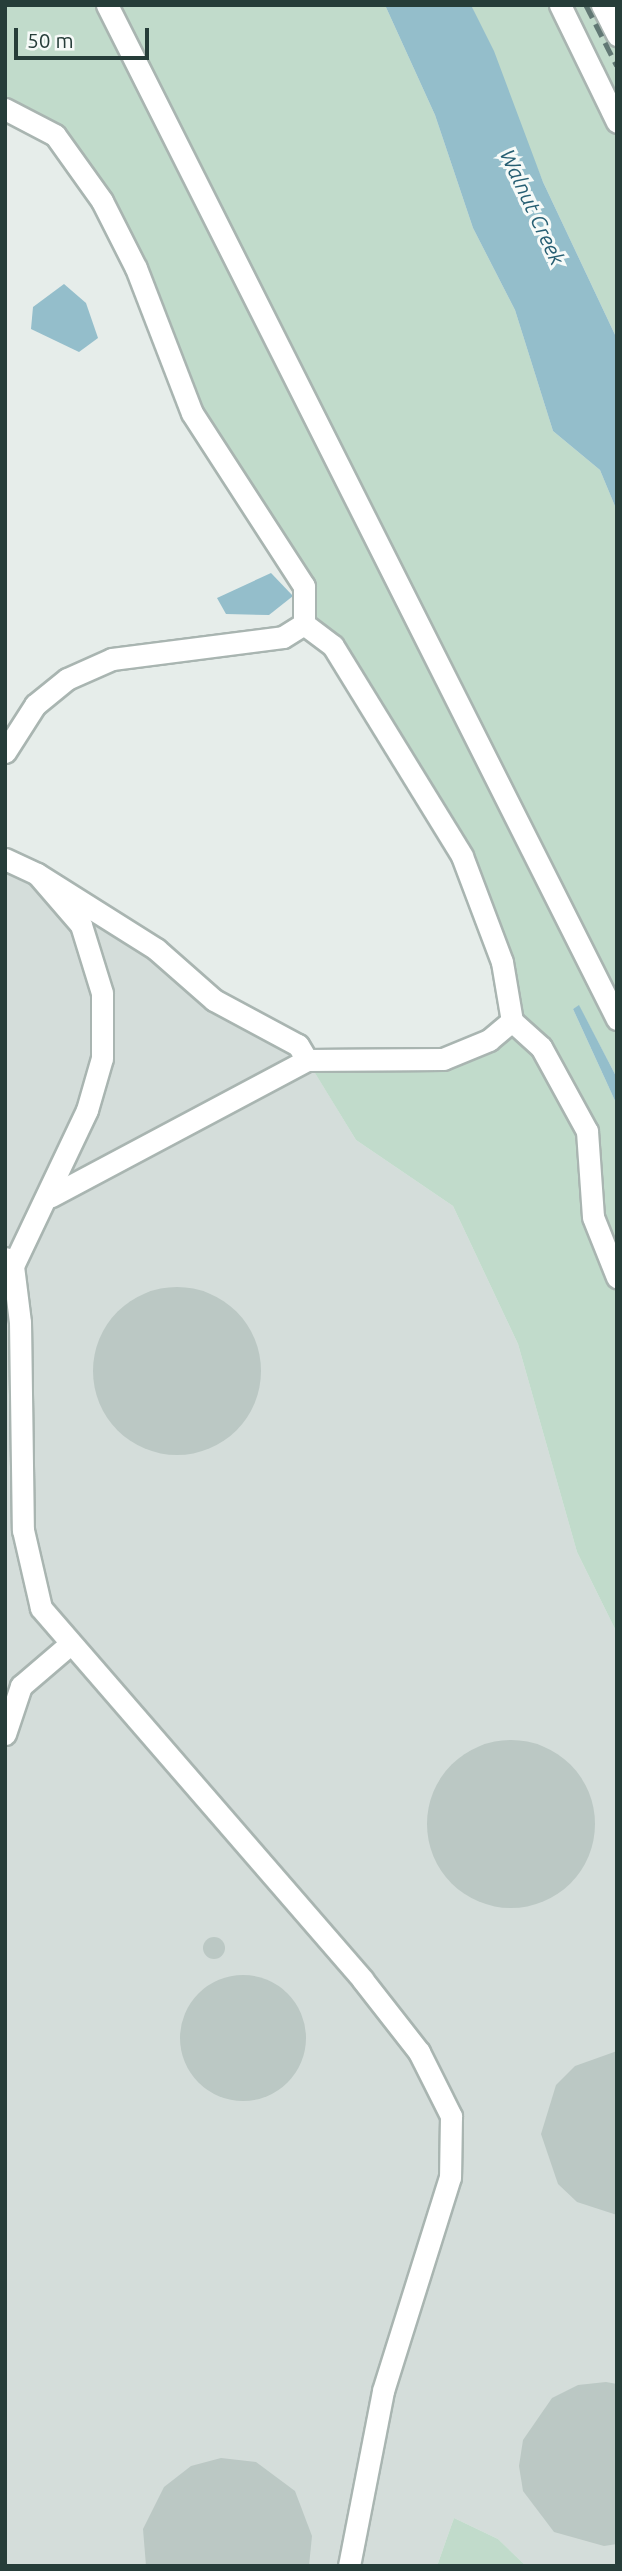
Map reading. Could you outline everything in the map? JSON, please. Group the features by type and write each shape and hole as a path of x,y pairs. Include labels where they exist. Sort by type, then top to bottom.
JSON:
{"lane":[{"path":"107,5 617,1019"},
{"path":"560,5 617,122"},
{"path":"602,5 617,35"},
{"path":"5,109 55,135 102,201 136,268 192,413 304,586 303,624"},
{"path":"5,752 34,705 67,679 112,659 283,637 303,624"},
{"path":"303,624 333,646 462,856 502,962 512,1021 541,1047 587,1131 593,1217 617,1277"},
{"path":"5,859 37,874 156,949 214,1000 298,1045 307,1060"},
{"path":"37,874 81,925 102,993 102,1058 51,1196 9,1262 23,1530 41,1608 69,1644 362,1979 419,2052 451,2116 450,2178 383,2391 349,2566"},
{"path":"51,1196 307,1060 443,1059 489,1040 512,1021"},
{"path":"5,1734 21,1686 69,1644"}],"shaded area":[{"path":"5,859 298,1045 356,1140 453,1206 518,1344 577,1552 617,1633 617,2566 526,2566 498,2539 454,2518 437,2566 5,2566"}],"green space":[{"path":"5,5 385,5 435,115 473,228 515,310 553,431 600,470 617,511 617,1078 579,1006 573,1009 617,1105 617,1633 577,1552 518,1344 453,1206 356,1140 307,1060 443,1059 512,1021 462,856 398,751 304,624 304,586 192,413 136,268 55,135 5,109"},
{"path":"471,5 617,5 617,339 543,182"},
{"path":"454,2518 498,2539 526,2566 437,2566"}],"water":[{"name":"Walnut Creek","path":"385,5 471,5 494,51 543,182 617,339 617,511 600,470 553,431 515,310 473,228 435,115"},
{"path":"64,284 86,303 98,338 79,352 31,329 33,307"},
{"path":"271,573 293,596 269,615 226,614 217,598"},
{"path":"579,1005 617,1078 617,1105 573,1009"}],"building":[{"path":"177,1287 209,1293 236,1312 255,1339 261,1371 255,1403 236,1430 209,1449 177,1455 145,1449 118,1430 99,1403 93,1371 99,1339 118,1312 145,1293"},
{"path":"511,1740 543,1746 571,1764 589,1792 595,1824 589,1856 571,1884 543,1902 511,1908 479,1902 451,1884 433,1856 427,1824 433,1792 451,1764 479,1746"},
{"path":"210,1937 218,1937 225,1944 225,1952 218,1959 210,1959 203,1952 203,1944"},
{"path":"243,1975 267,1979 288,1993 302,2014 306,2038 302,2062 288,2083 267,2097 243,2101 219,2097 198,2083 184,2062 180,2038 184,2014 198,1993 219,1979"},
{"path":"617,2051 617,2215 577,2202 558,2184 541,2134 556,2085 575,2066"},
{"path":"606,2382 617,2384 617,2544 604,2546 554,2532 523,2491 519,2466 523,2440 552,2398 578,2385"},
{"path":"221,2458 256,2462 295,2491 312,2536 309,2566 146,2566 143,2529 164,2487 191,2466"}],"railway":[{"path":"586,5 617,66"}]}
